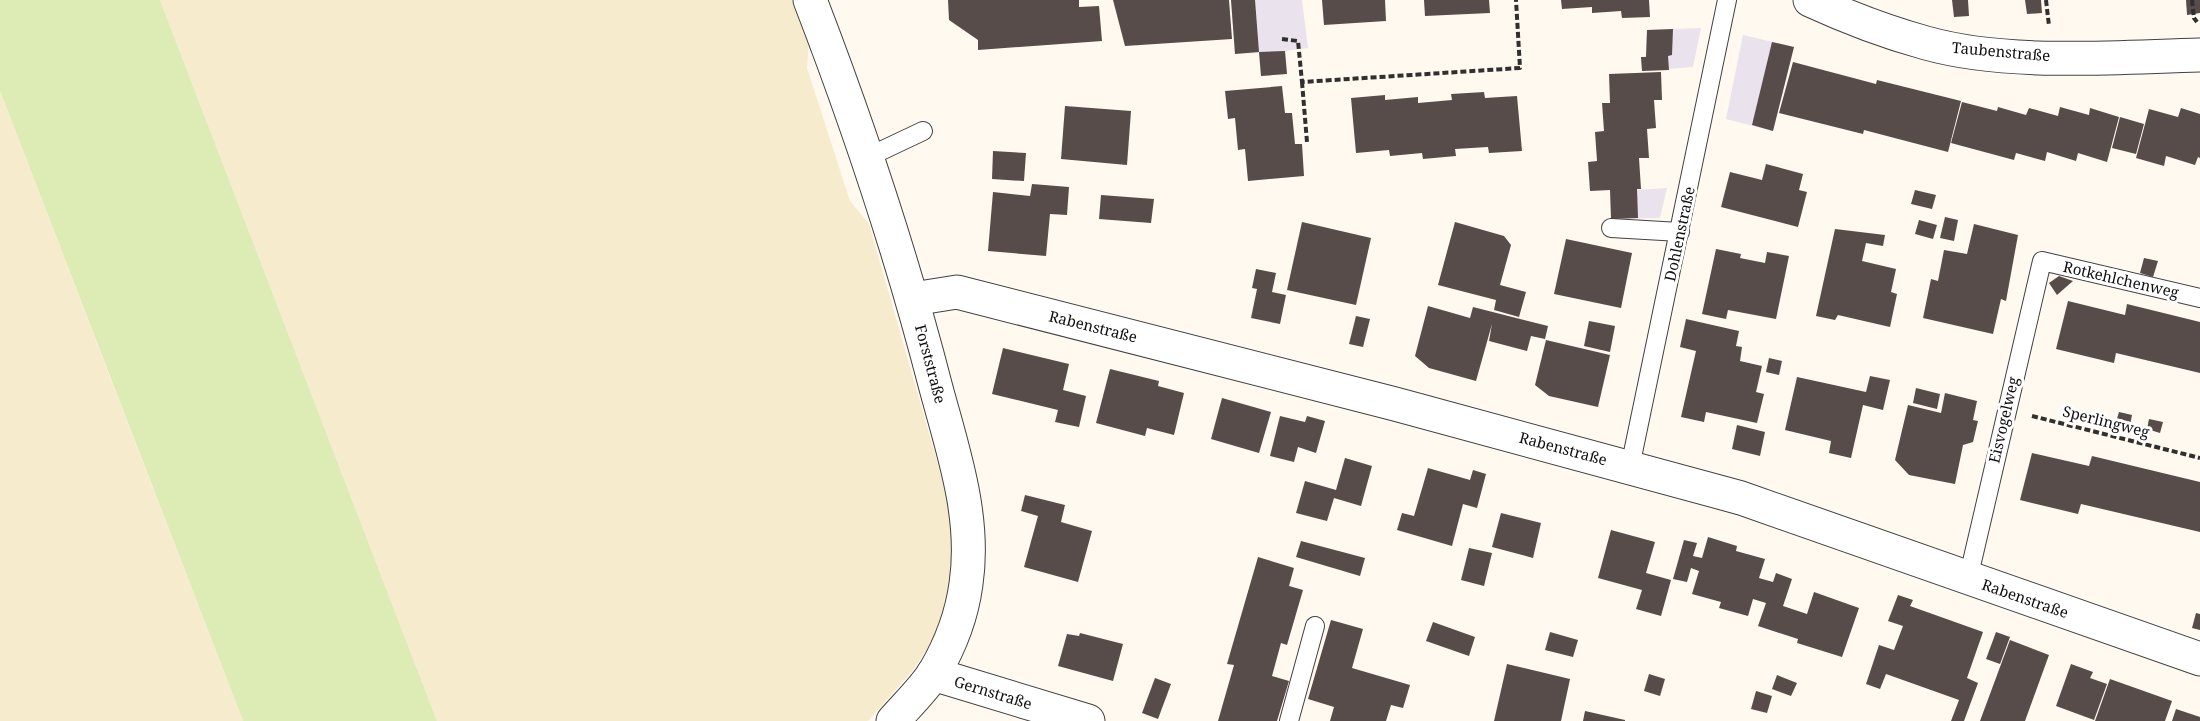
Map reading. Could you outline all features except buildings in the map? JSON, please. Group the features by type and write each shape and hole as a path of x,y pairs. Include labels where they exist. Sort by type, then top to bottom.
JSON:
{"street":[{"name":"Forststraße","path":"810,0 868,157 913,299 967,516 966,583 948,645 933,674 893,721"},
{"name":"Taubenstraße","path":"1809,0 1840,14 1926,43 1963,50 2040,57 2200,55"},
{"name":"Rabenstraße","path":"913,299 957,292 1301,379 1741,498 2200,659"},
{"name":"Gernstraße","path":"933,674 1088,721"}],"lane":[{"name":"Dohlenstraße","path":"1630,467 1727,0"},
{"path":"868,157 923,130"},
{"path":"1611,228 1680,232"},
{"name":"Rotkehlchenweg","path":"2042,261 2200,298"},
{"name":"Eisvogelweg","path":"1968,579 2042,261"},
{"path":"1289,721 1315,626"}],"path":[{"path":"1302,82 1521,68 1515,0"},
{"path":"2192,0 2194,18 2200,24"},
{"path":"1282,39 1298,41 1307,142"},
{"name":"Sperlingweg","path":"2006,410 2200,458"}],"shaded area":[{"path":"160,0 792,0 809,42 807,68 850,201 869,224 951,510 952,556 946,607 932,642 913,670 868,721 437,721"},
{"path":"1231,0 1302,0 1308,48 1285,51 1287,74 1261,76 1259,53 1235,54"},
{"path":"1701,28 1693,67 1642,71 1641,57 1646,56 1647,30"},
{"path":"1743,35 1794,47 1773,131 1726,119"},
{"path":"0,91 108,372 243,721 0,721"},
{"path":"1667,188 1660,218 1611,219 1637,190"}],"green space":[{"path":"0,0 160,0 437,721 243,721 0,91"}]}
